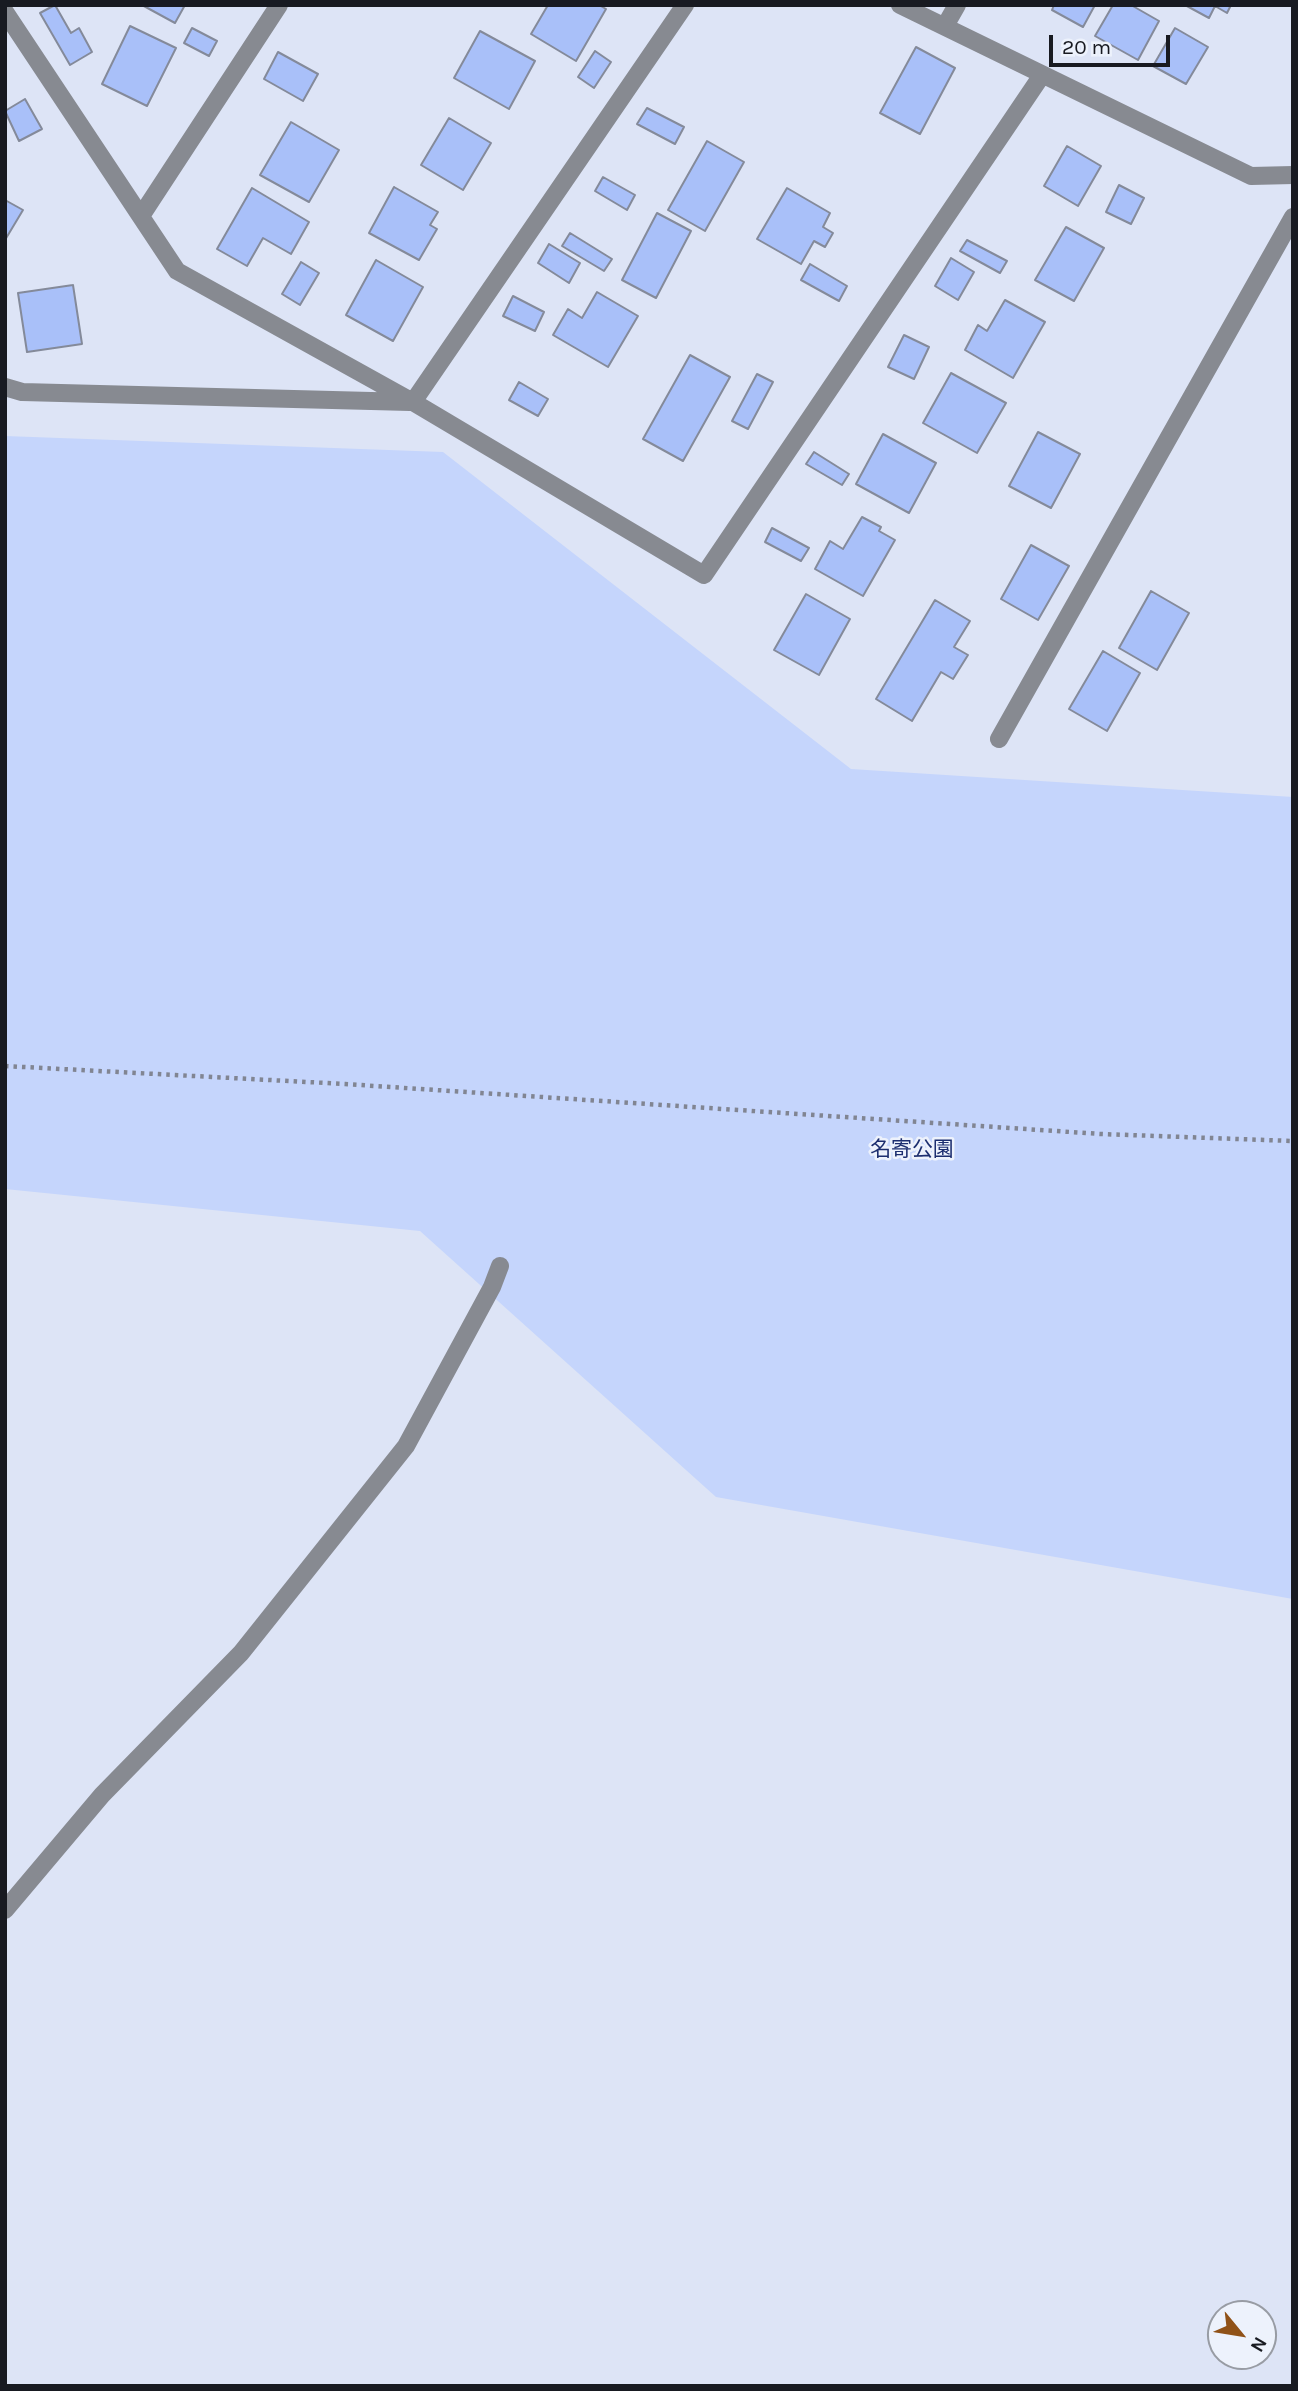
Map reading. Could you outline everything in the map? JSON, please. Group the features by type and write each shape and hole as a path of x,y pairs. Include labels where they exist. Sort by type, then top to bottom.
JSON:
{"street":[{"path":"141,216 279,5"},
{"path":"414,402 685,5"},
{"path":"900,5 1251,176 1293,175"},
{"path":"945,26 957,5"},
{"path":"5,12 177,271 414,402 704,575 1042,75"},
{"path":"999,739 1293,217"},
{"path":"5,387 22,392 414,402"},
{"path":"5,1910 102,1796 241,1653 406,1446 492,1287 500,1266"}],"path":[{"path":"5,1066 345,1084 1076,1133 1293,1141"}],"green space":[{"name":"名寄公園","path":"5,436 443,452 851,769 1293,797 1293,1599 716,1497 420,1231 5,1189"}],"building":[{"path":"55,5 71,33 79,28 92,52 70,65 40,13"},
{"path":"142,5 185,5 175,23"},
{"path":"548,5 599,5 606,9 576,61 531,34"},
{"path":"1054,5 1095,5 1083,27 1052,10"},
{"path":"1113,5 1131,5 1159,21 1138,60 1095,36"},
{"path":"1185,5 1231,5 1227,13 1215,6 1209,18"},
{"path":"130,26 176,48 147,106 102,84"},
{"path":"192,28 217,41 209,56 184,43"},
{"path":"1175,28 1208,47 1186,84 1153,66"},
{"path":"480,31 535,61 509,109 454,78"},
{"path":"916,47 955,68 920,134 880,113"},
{"path":"595,51 611,62 594,88 578,77"},
{"path":"278,52 318,74 303,101 264,79"},
{"path":"25,99 42,129 19,141 5,111"},
{"path":"647,108 684,127 675,144 637,124"},
{"path":"449,118 491,143 463,190 421,165"},
{"path":"291,122 339,150 309,202 260,175"},
{"path":"707,141 744,162 705,231 668,210"},
{"path":"1067,146 1101,166 1078,206 1044,186"},
{"path":"603,177 635,195 627,210 595,191"},
{"path":"1119,185 1144,198 1131,224 1106,212"},
{"path":"394,187 438,212 430,225 437,229 419,260 369,233"},
{"path":"252,188 309,222 291,254 263,238 247,266 217,249"},
{"path":"787,188 830,213 823,227 833,233 825,247 814,241 801,264 757,239"},
{"path":"5,200 23,210 5,240"},
{"path":"657,213 691,231 656,298 622,280"},
{"path":"1066,227 1104,248 1074,301 1035,280"},
{"path":"570,233 612,259 604,271 562,246"},
{"path":"967,240 1007,261 1000,273 960,251"},
{"path":"549,244 580,263 569,283 538,263"},
{"path":"951,258 974,272 958,300 935,286"},
{"path":"376,260 423,287 393,341 346,315"},
{"path":"301,262 319,273 300,305 282,294"},
{"path":"810,264 847,286 839,301 801,280"},
{"path":"73,285 82,344 27,352 18,293"},
{"path":"597,292 638,316 608,367 553,335 568,309 582,318"},
{"path":"513,296 544,312 535,331 503,316"},
{"path":"1005,300 1045,322 1013,378 965,350 978,325 987,331"},
{"path":"904,335 929,347 914,379 888,367"},
{"path":"690,355 730,377 683,461 643,439"},
{"path":"951,373 1006,403 977,453 923,423"},
{"path":"757,374 773,382 748,429 732,421"},
{"path":"519,382 548,399 538,416 509,400"},
{"path":"1038,432 1080,454 1051,508 1009,486"},
{"path":"883,434 936,463 909,513 856,484"},
{"path":"814,452 849,474 842,485 806,464"},
{"path":"862,517 881,527 879,531 895,540 863,596 815,569 830,541 843,549"},
{"path":"772,528 809,548 801,561 765,542"},
{"path":"1031,545 1069,566 1038,620 1001,599"},
{"path":"1151,591 1189,613 1157,670 1119,648"},
{"path":"806,594 850,619 819,675 774,650"},
{"path":"935,600 970,621 954,647 968,655 953,679 941,672 912,721 876,699"},
{"path":"1103,651 1140,673 1107,731 1069,709"}]}
